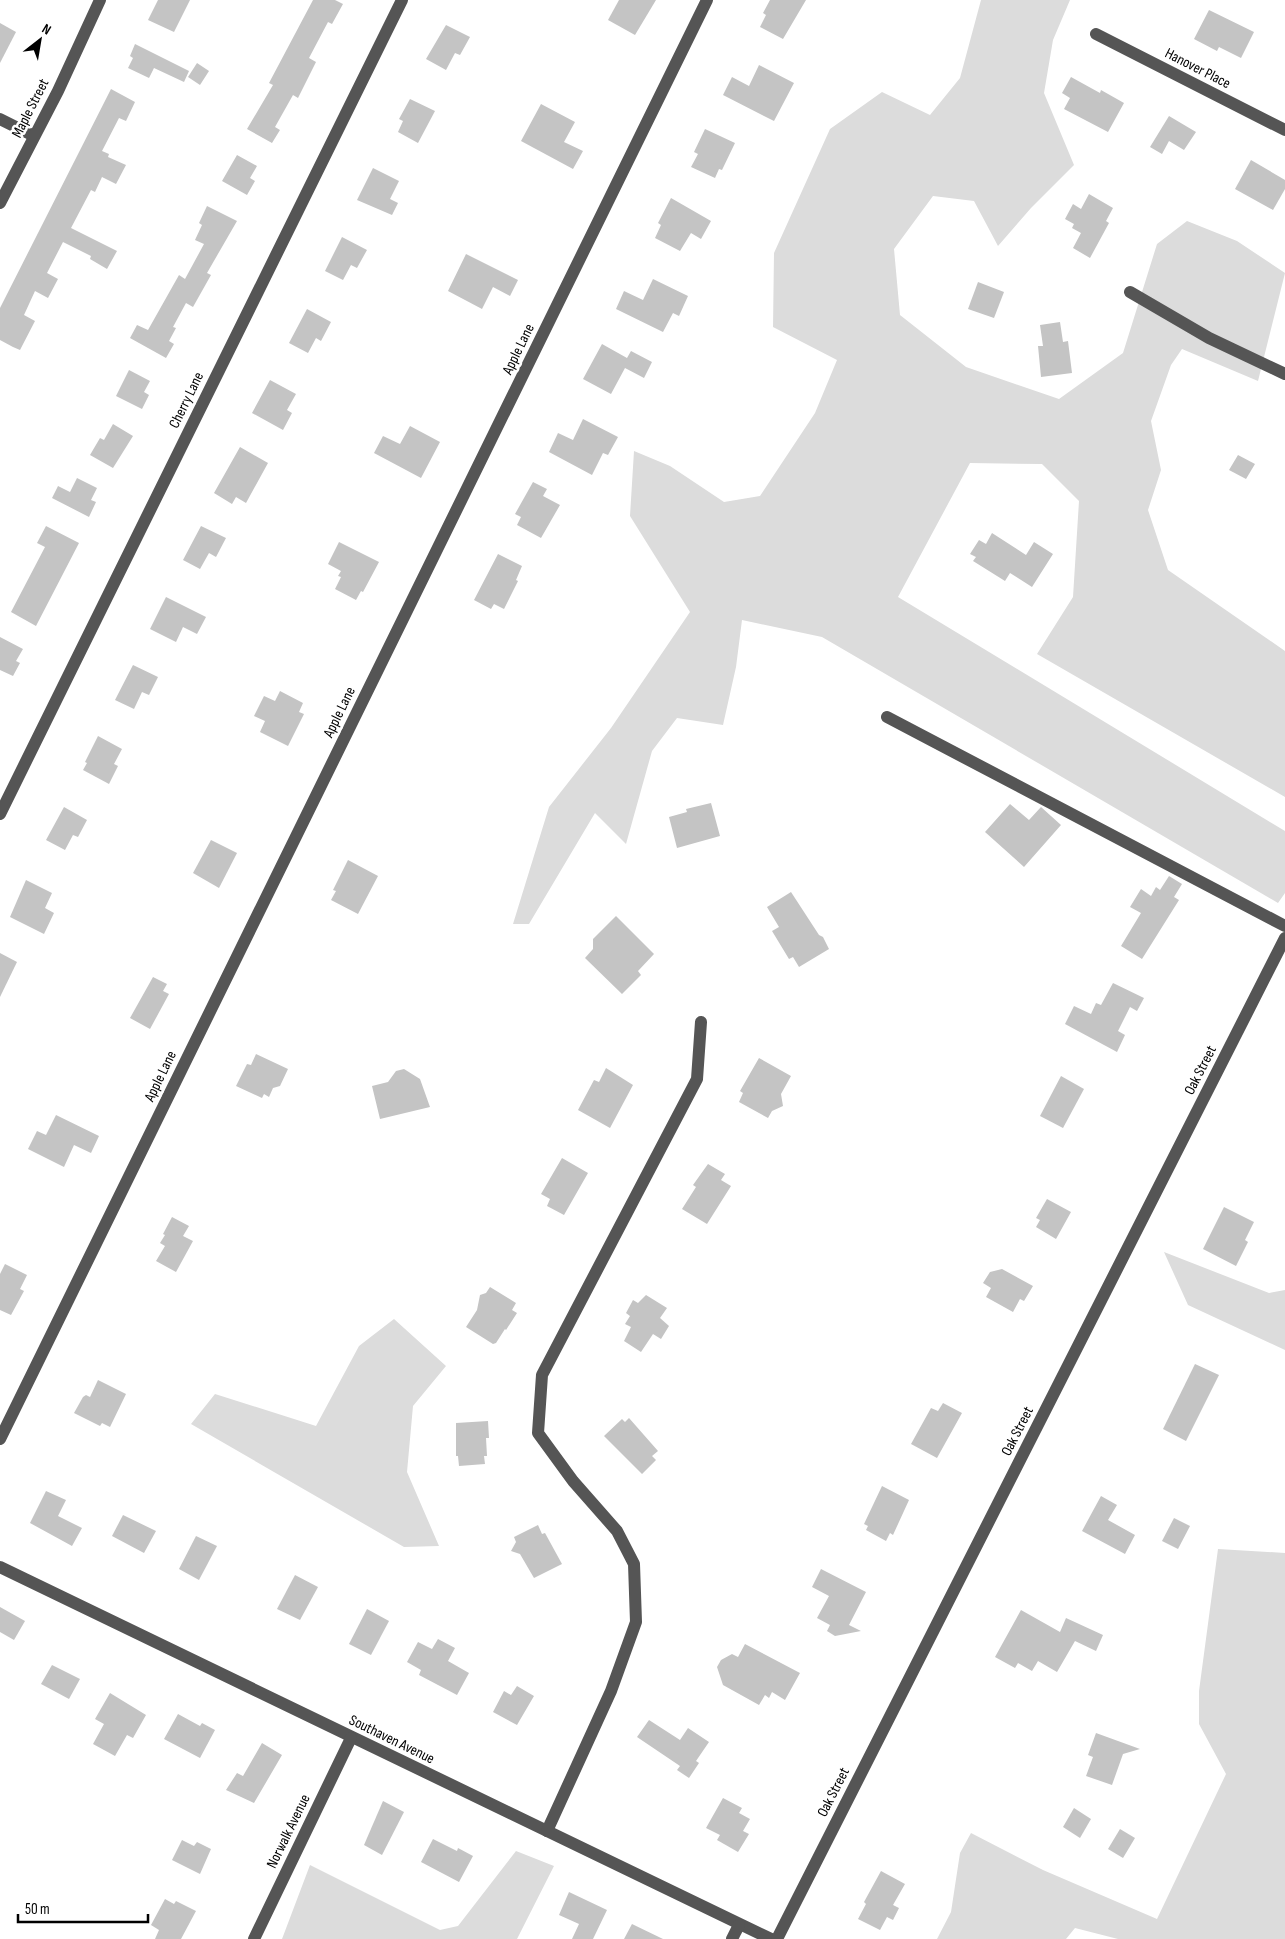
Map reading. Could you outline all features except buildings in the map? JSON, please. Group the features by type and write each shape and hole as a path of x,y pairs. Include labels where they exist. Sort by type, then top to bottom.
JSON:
{"street":[{"name":"Maple Street","path":"0,203 100,0"},
{"name":"Cherry Lane","path":"0,814 402,0"},
{"name":"Apple Lane","path":"0,1439 707,0"},
{"name":"Hanover Place","path":"1096,34 1285,130"},
{"path":"0,118 34,136"},
{"path":"1130,292 1209,338 1285,374"},
{"path":"887,717 1285,926"},
{"name":"Oak Street","path":"777,1939 1285,938"},
{"path":"547,1831 611,1691 636,1622 634,1564 617,1531 573,1481 538,1433 542,1375 697,1079 701,1022"},
{"name":"Southaven Avenue","path":"0,1567 771,1939"},
{"name":"Norwalk Avenue","path":"254,1939 351,1738"},
{"path":"732,1939 739,1925"}],"shaded area":[{"path":"981,0 1070,0 1053,40 1044,93 1074,165 1031,208 998,246 974,201 933,196 894,249 900,315 966,367 1059,399 1123,353 1157,244 1187,221 1237,241 1285,273 1258,381 1182,349 1171,365 1151,421 1161,470 1148,510 1168,570 1285,651 1285,797 1037,654 1073,597 1079,501 1042,464 970,463 898,597 1285,831 1285,893 1278,903 822,637 742,620 736,667 723,725 677,718 652,751 626,844 595,813 529,924 513,924 549,807 611,728 690,612 630,516 634,451 670,466 724,502 760,496 815,413 837,360 773,327 774,253 830,129 882,92 930,115 960,78"},
{"path":"1164,1252 1269,1293 1285,1290 1285,1350 1188,1305"},
{"path":"394,1319 446,1366 413,1406 407,1472 439,1546 404,1547 191,1424 215,1394 316,1426 359,1346"},
{"path":"1218,1549 1285,1553 1285,1939 1118,1939 1075,1928 1066,1939 937,1939 951,1912 960,1853 971,1833 1043,1870 1157,1919 1226,1774 1199,1724 1199,1691"},
{"path":"516,1851 554,1866 517,1939 282,1939 310,1865 440,1930 458,1926"}]}
